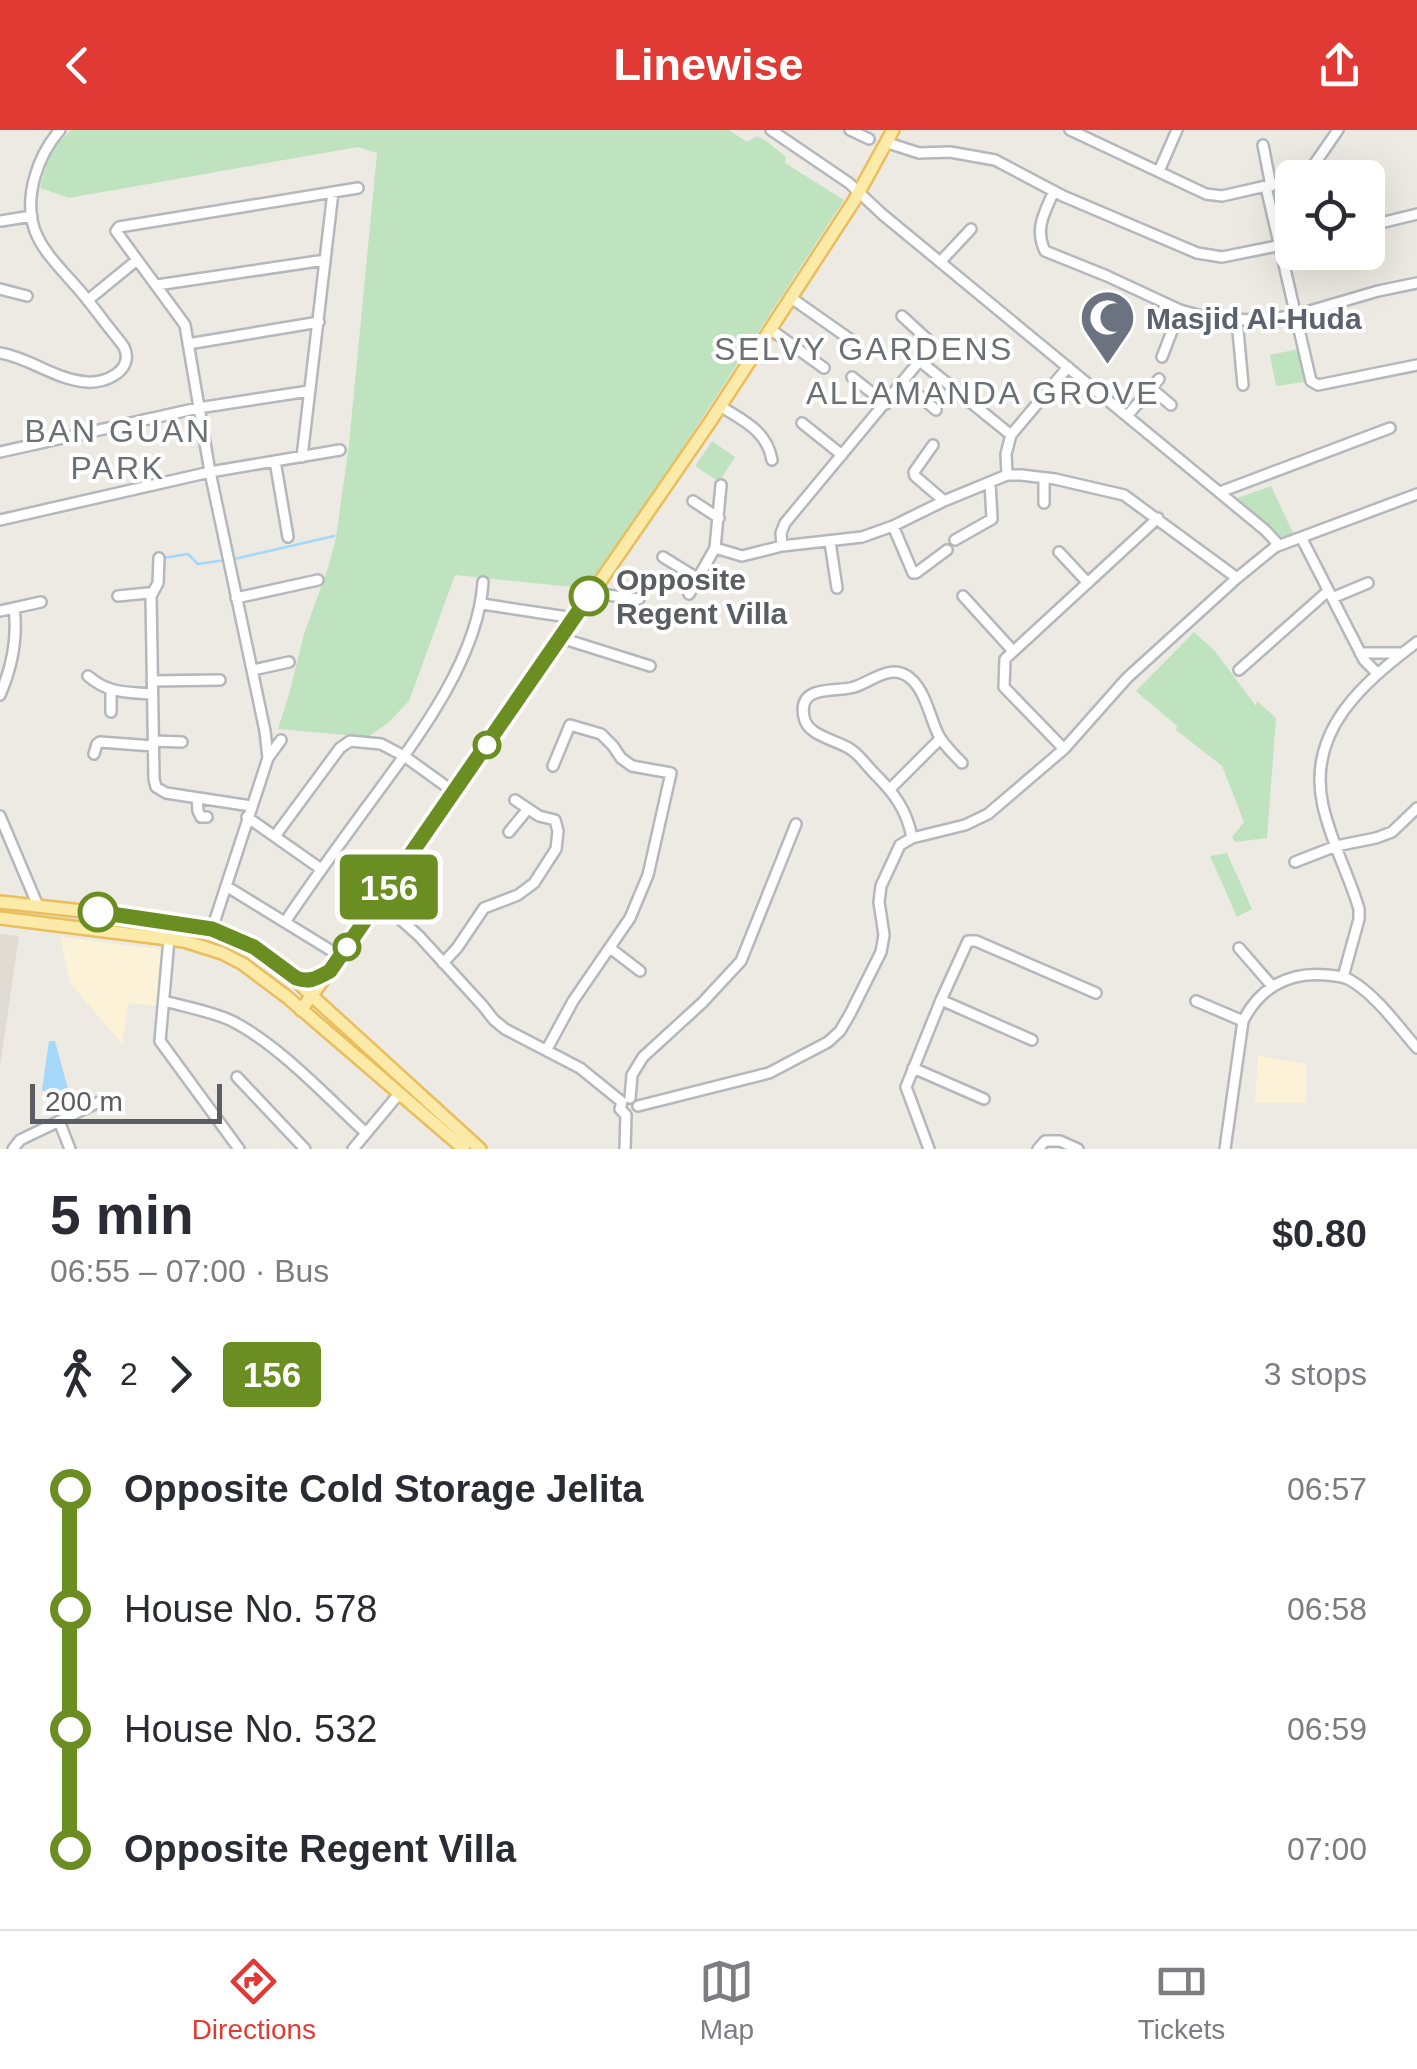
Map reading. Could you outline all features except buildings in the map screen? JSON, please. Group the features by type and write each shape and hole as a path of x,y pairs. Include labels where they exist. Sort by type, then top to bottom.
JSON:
{"main road":[{"path":"301,1010 720,406 858,192 893,130"},
{"path":"0,902 212,929 254,947 296,978 459,1144"},
{"path":"0,918 169,939 222,953 243,964 301,1010 459,1144 480,1149"},
{"path":"145,919 162,929 169,939"},
{"path":"296,978 314,980 330,971"}],"street":[{"path":"0,353 82,382 102,382 114,376 125,362 124,348 36,235 32,194 46,149 60,130"},
{"path":"771,130 849,183 1279,545"},
{"path":"850,130 869,140"},
{"path":"1070,130 1213,196 1275,184"},
{"path":"1098,143 1103,130"},
{"path":"1159,171 1177,130"},
{"path":"1317,160 1338,130"},
{"path":"888,143 919,153 950,152 995,160 1197,253 1222,257 1275,247"},
{"path":"1263,145 1275,219"},
{"path":"268,758 183,319 116,234 118,227 358,188"},
{"path":"1054,190 1040,220 1040,239 1045,250 1180,310 1213,318 1264,320 1417,283"},
{"path":"302,456 333,192"},
{"path":"1385,222 1417,214"},
{"path":"1,221 32,216"},
{"path":"941,262 971,229"},
{"path":"88,300 137,260"},
{"path":"157,285 325,260"},
{"path":"1286,270 1311,381 1318,386 1417,365"},
{"path":"0,289 27,296"},
{"path":"790,297 851,340"},
{"path":"1162,357 1180,310"},
{"path":"782,546 781,533 786,523 927,352 929,344 902,316"},
{"path":"1236,320 1244,386"},
{"path":"188,344 319,322"},
{"path":"770,328 824,368"},
{"path":"920,362 1011,435"},
{"path":"1007,475 1006,454 1011,435 1068,367"},
{"path":"852,377 886,404"},
{"path":"1127,416 1159,379"},
{"path":"904,382 936,410"},
{"path":"1151,388 1171,405"},
{"path":"0,452 198,408 309,391"},
{"path":"720,406 757,429 770,447 772,460"},
{"path":"802,423 842,455"},
{"path":"1220,492 1390,428"},
{"path":"933,445 914,472 944,501"},
{"path":"0,520 210,472 340,450"},
{"path":"275,461 288,537"},
{"path":"715,548 742,556 782,546 862,537 1007,475 1044,478 1124,496 1237,578"},
{"path":"1030,492 1044,498 1044,478"},
{"path":"955,540 992,519 990,482"},
{"path":"689,594 715,548 721,485"},
{"path":"626,1149 626,1115 621,1110 630,1102 769,1072 835,1036 850,1014 883,944 882,880 900,845 988,814 1064,748 1128,678 1279,545 1417,494"},
{"path":"693,501 719,518"},
{"path":"1064,748 1004,687 1004,662 1158,518"},
{"path":"893,526 913,573 947,550"},
{"path":"1302,539 1360,653 1377,674"},
{"path":"830,542 837,588"},
{"path":"1059,552 1088,583"},
{"path":"663,557 697,578"},
{"path":"158,558 158,583 151,596 154,779 158,790 251,806"},
{"path":"236,598 318,580"},
{"path":"285,922 444,696 482,604 483,582"},
{"path":"1239,670 1330,594 1368,584"},
{"path":"591,593 639,598"},
{"path":"118,596 151,596"},
{"path":"962,596 1013,651"},
{"path":"0,611 41,602"},
{"path":"482,604 574,618"},
{"path":"0,695 14,652 14,608"},
{"path":"561,638 650,666"},
{"path":"1342,977 1359,910 1323,805 1325,742 1334,724 1377,674 1417,642"},
{"path":"1360,653 1402,653"},
{"path":"252,670 289,662"},
{"path":"912,838 906,812 890,789 851,749 814,732 806,724 804,710 812,694 855,687 889,672 901,673 917,686 940,739 962,764"},
{"path":"88,676 111,690 152,694"},
{"path":"152,681 220,680"},
{"path":"111,690 111,712"},
{"path":"547,1049 573,1001 630,918 648,875 671,773 632,766 620,758 601,734 570,725 553,766"},
{"path":"890,789 940,739"},
{"path":"212,929 268,758 281,740"},
{"path":"275,836 344,743 354,740 376,742 404,756 454,792"},
{"path":"94,754 100,742 182,742"},
{"path":"197,798 201,817 207,817"},
{"path":"444,962 484,908 518,895 534,883 556,849 556,820 539,816 515,800"},
{"path":"1295,862 1336,846 1392,832 1417,808"},
{"path":"509,832 527,810"},
{"path":"0,816 38,906"},
{"path":"248,818 321,869"},
{"path":"630,1102 632,1075 643,1057 741,962 796,824"},
{"path":"226,886 340,956"},
{"path":"380,901 409,925 505,1029 580,1068 630,1102"},
{"path":"169,939 160,1041 239,1149"},
{"path":"928,1149 906,1091 940,1000 968,941 1096,993"},
{"path":"610,948 640,970"},
{"path":"1239,948 1272,986"},
{"path":"1225,1149 1243,1021 1254,1003 1272,986 1306,974 1350,980 1376,1002 1417,1048"},
{"path":"940,1000 1032,1040"},
{"path":"164,1001 211,1013 254,1034 366,1132"},
{"path":"1196,1001 1243,1021"},
{"path":"913,1068 984,1099"},
{"path":"237,1077 305,1149"},
{"path":"353,1149 398,1095"},
{"path":"13,1149 20,1140 98,1102"},
{"path":"59,1120 70,1149"},
{"path":"1042,1145 1060,1142 1078,1149"}],"shaded area":[{"path":"0,934 19,936 0,1066"},
{"path":"60,937 164,950 156,1006 129,1003 122,1044 71,984"},
{"path":"1258,1056 1306,1064 1306,1103 1255,1103"}],"green space":[{"path":"71,130 729,130 747,142 757,136 765,140 786,157 785,163 844,200 591,589 455,575 409,701 388,723 368,737 278,729 336,538 377,153 358,147 69,198 40,188 50,152"},
{"path":"1303,348 1311,381 1276,386 1270,355"},
{"path":"712,441 735,457 719,482 695,466"},
{"path":"1271,486 1293,533 1282,537 1235,499"},
{"path":"1194,632 1214,650 1256,706 1257,701 1276,718 1267,838 1235,842 1232,837 1244,822 1222,766 1176,730 1177,726 1136,691"},
{"path":"1227,853 1252,909 1237,917 1210,856"}],"water":[{"path":"49,1041 55,1041 68,1089 52,1096 42,1090"}],"waterway":[{"path":"234,559 334,536"},
{"path":"163,558 188,554 198,564 226,560"}],"bus line":[{"name":"156","path":"98,912 212,929 254,947 303,981 330,971 589,596"}],"place":[{"name":"Masjid Al-Huda","path":"1107,367"},
{"name":"Opposite Regent Villa","path":"589,596"}],"district":[{"name":"SELVY GARDENS","path":"864,349"},
{"name":"ALLAMANDA GROVE","path":"983,393"},
{"name":"BAN GUAN PARK","path":"118,450"}]}
